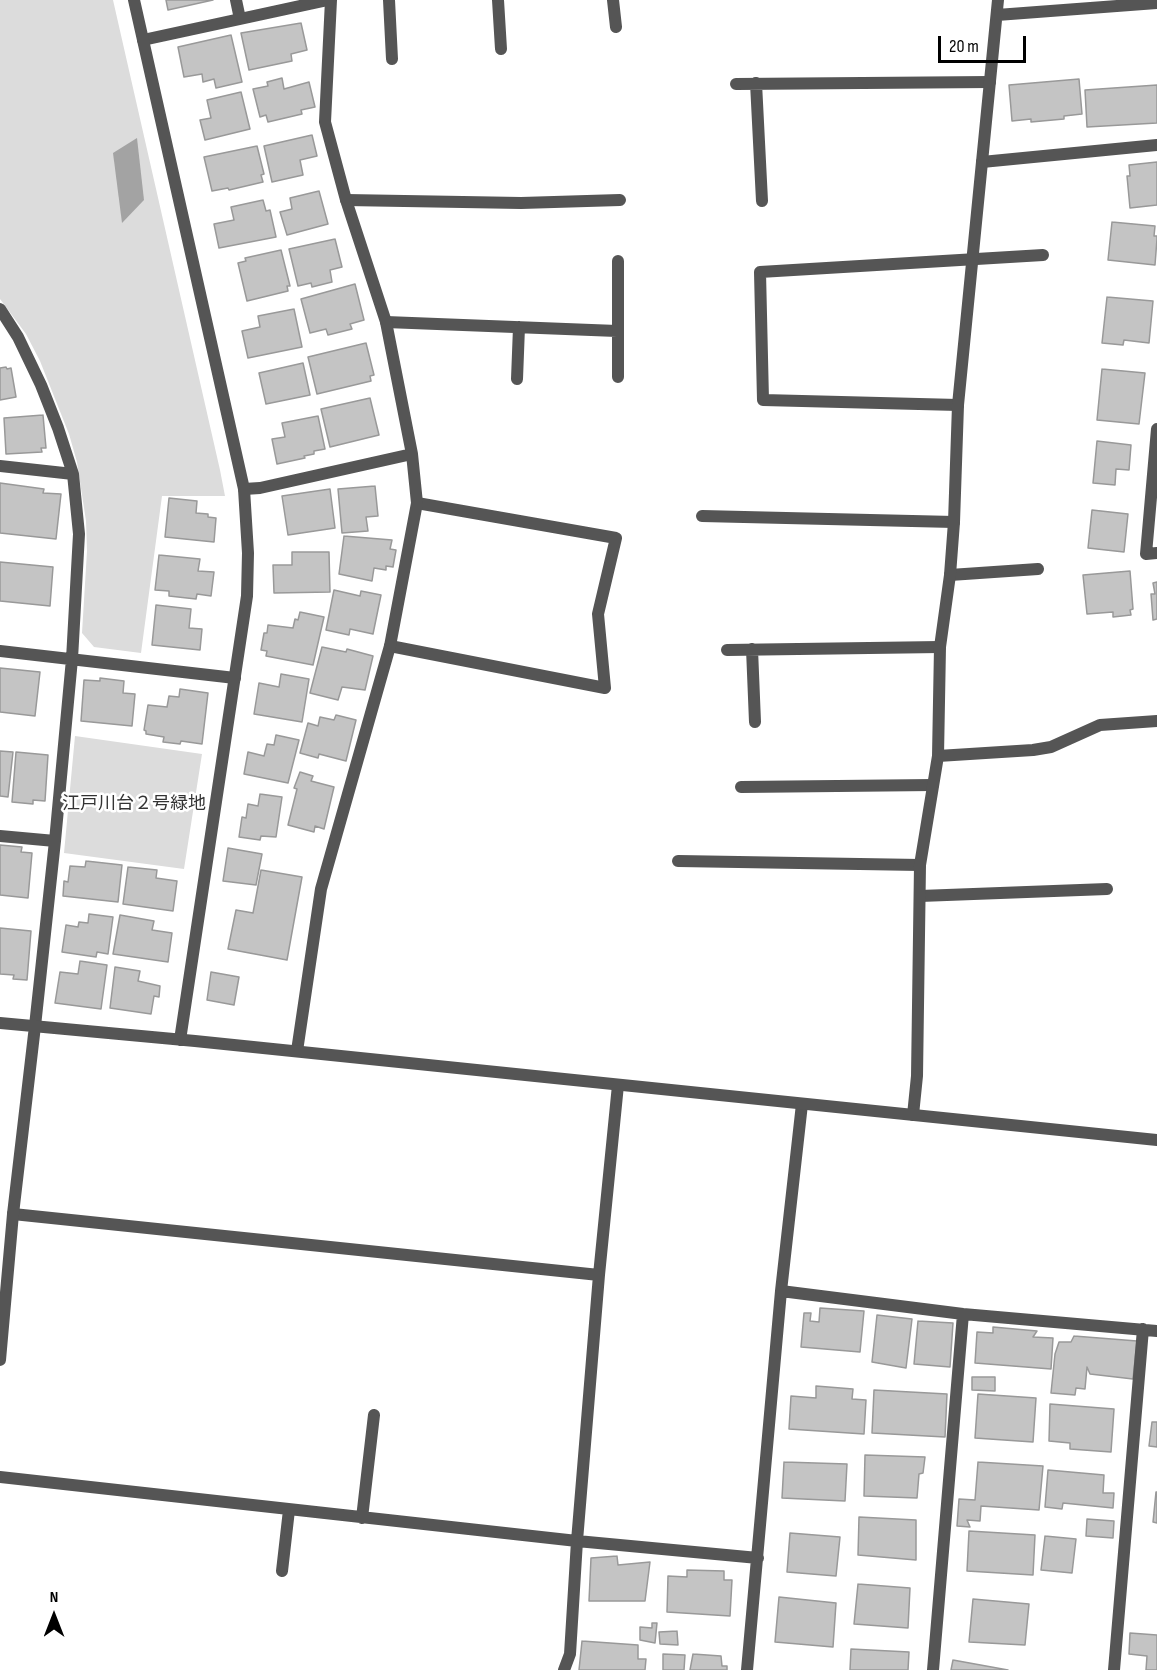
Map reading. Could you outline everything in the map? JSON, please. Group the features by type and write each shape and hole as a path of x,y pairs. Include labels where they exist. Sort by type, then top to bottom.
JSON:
{"street":[{"path":"134,0 244,489 248,553 247,596 180,1040"},
{"path":"236,0 240,19"},
{"path":"143,40 329,0 325,122 346,200 386,322 412,454 417,503 390,646 321,889 297,1051"},
{"path":"389,0 392,58"},
{"path":"498,0 501,49"},
{"path":"613,0 616,27"},
{"path":"913,1115 917,1077 921,865 938,756 940,647 950,575 954,522 958,405 998,0"},
{"path":"996,15 1157,3"},
{"path":"736,84 990,82"},
{"path":"756,83 762,201"},
{"path":"982,162 1157,145"},
{"path":"346,200 521,203 620,200"},
{"path":"958,405 763,400 760,272 1043,255"},
{"path":"618,261 618,377"},
{"path":"0,309 18,337 41,385 73,474 79,534 72,659 55,842 13,1214 0,1360"},
{"path":"386,322 617,330"},
{"path":"517,379 519,327"},
{"path":"1157,429 1146,554 1157,553"},
{"path":"244,489 260,488 412,454"},
{"path":"0,466 73,474"},
{"path":"390,646 605,687 598,614 616,538 417,503"},
{"path":"702,516 954,522"},
{"path":"950,575 1038,569"},
{"path":"727,650 940,647"},
{"path":"752,649 755,722"},
{"path":"0,651 235,678"},
{"path":"938,756 1033,750 1051,747 1100,725 1157,721"},
{"path":"741,787 933,785"},
{"path":"0,836 55,842"},
{"path":"678,861 921,865"},
{"path":"920,896 1107,889"},
{"path":"0,1023 297,1051 1157,1140"},
{"path":"564,1670 570,1654 599,1275 618,1085"},
{"path":"747,1670 781,1291 802,1104"},
{"path":"13,1214 599,1275"},
{"path":"781,1291 963,1314 1157,1331"},
{"path":"933,1670 963,1314"},
{"path":"1114,1670 1143,1329"},
{"path":"362,1518 374,1415"},
{"path":"0,1477 577,1541 758,1558"},
{"path":"282,1571 289,1510"}],"green space":[{"path":"0,0 113,0 220,470 225,496 162,496 141,653 94,647 82,633 87,551 86,521 77,462 69,434 40,361 26,334 0,299"},
{"name":"江戸川台２号緑地","path":"75,736 202,754 184,869 64,853"}],"shaded area":[{"path":"137,138 144,200 122,223 113,153"}],"building":[{"path":"166,0 213,0 168,10"},
{"path":"301,23 307,50 291,54 292,61 249,70 241,33"},
{"path":"231,35 242,82 216,88 214,79 203,82 202,74 184,77 178,47"},
{"path":"282,78 284,89 309,82 315,107 301,110 302,114 268,122 266,115 260,117 253,89 268,86 267,82"},
{"path":"1079,79 1082,114 1064,116 1064,119 1012,121 1009,85"},
{"path":"1157,85 1157,123 1087,127 1085,90"},
{"path":"241,92 250,129 205,140 200,120 211,118 207,100"},
{"path":"312,135 317,156 300,160 303,175 272,182 264,146"},
{"path":"257,146 264,174 261,175 263,182 229,190 228,188 212,191 204,157"},
{"path":"1157,162 1157,205 1130,208 1127,176 1130,176 1129,165"},
{"path":"319,191 328,224 287,235 280,212 292,209 290,198"},
{"path":"263,200 266,211 270,210 276,237 219,248 214,224 234,220 231,207"},
{"path":"1112,222 1155,226 1154,236 1157,236 1157,239 1155,265 1108,260"},
{"path":"335,239 342,267 330,270 332,282 312,287 311,283 298,286 289,249"},
{"path":"281,250 290,286 287,286 288,291 247,301 238,263 246,261 245,258"},
{"path":"355,284 364,320 350,324 352,329 328,335 326,329 310,333 301,299"},
{"path":"1107,297 1153,301 1149,343 1124,340 1123,345 1102,343"},
{"path":"294,309 302,347 248,358 242,331 260,327 258,316"},
{"path":"366,343 374,375 370,376 371,381 317,394 308,357"},
{"path":"303,363 310,395 266,404 259,373"},
{"path":"0,368 11,368 16,397 0,400"},
{"path":"1102,369 1145,373 1139,424 1097,420"},
{"path":"370,398 379,435 330,447 321,409"},
{"path":"43,415 46,448 41,448 42,452 6,454 4,418"},
{"path":"318,416 325,449 314,451 314,454 304,456 305,458 277,464 272,439 285,437 282,423"},
{"path":"1097,441 1131,445 1129,470 1116,469 1115,485 1093,483"},
{"path":"0,483 44,489 43,493 61,494 56,539 0,533"},
{"path":"375,486 378,516 366,517 368,531 342,533 338,489"},
{"path":"330,489 335,528 288,535 282,496"},
{"path":"169,498 197,501 196,513 208,514 208,517 216,518 214,542 165,537"},
{"path":"1092,510 1128,514 1124,552 1088,548"},
{"path":"344,536 392,540 390,549 396,550 393,567 386,566 386,570 374,568 372,581 339,574"},
{"path":"292,552 329,552 330,592 274,593 273,565 292,565"},
{"path":"159,555 200,559 198,571 214,572 211,596 197,594 196,599 169,596 169,591 155,590"},
{"path":"0,562 53,567 50,606 0,601"},
{"path":"1130,571 1133,609 1130,610 1131,615 1113,617 1113,612 1087,614 1083,575"},
{"path":"1157,582 1157,619 1153,620 1151,594 1155,594 1153,583"},
{"path":"334,590 360,596 361,591 381,595 373,634 350,629 349,635 326,630"},
{"path":"156,605 191,609 189,628 202,629 200,650 152,645"},
{"path":"300,612 324,617 313,665 266,656 267,651 261,650 268,625 293,628"},
{"path":"322,647 346,652 347,649 373,656 365,690 342,687 338,700 310,693"},
{"path":"0,668 40,672 35,716 0,712"},
{"path":"281,674 309,679 302,722 254,714 259,683 279,687"},
{"path":"100,678 124,681 123,693 135,694 132,726 81,721 84,680 100,681"},
{"path":"180,689 208,693 202,744 181,741 180,744 163,742 164,737 146,734 144,730 148,705 167,707 169,696 179,697"},
{"path":"336,715 356,720 346,761 319,754 318,758 300,753 308,723 318,726 320,717 334,720"},
{"path":"276,735 299,740 288,783 244,774 248,752 264,756 267,744 274,745"},
{"path":"0,751 13,752 8,797 0,796"},
{"path":"16,752 48,755 45,801 33,800 33,804 12,802"},
{"path":"300,772 313,776 311,781 334,787 324,829 315,826 314,832 288,825 297,789 294,788"},
{"path":"260,794 282,797 276,837 261,836 260,840 239,837 242,817 246,818 248,804 258,806"},
{"path":"0,845 22,847 21,852 32,853 28,898 0,895"},
{"path":"228,848 262,854 256,885 223,881"},
{"path":"86,861 122,865 118,902 63,896 64,881 68,882 70,866 85,867"},
{"path":"128,867 157,870 156,878 177,881 173,911 123,904"},
{"path":"261,870 302,877 287,960 228,949 236,910 253,913"},
{"path":"89,914 113,917 108,954 97,952 96,957 62,952 66,925 78,927 79,922 88,923"},
{"path":"120,915 154,921 152,930 172,933 168,962 113,954"},
{"path":"0,928 31,931 27,980 13,979 14,975 0,974"},
{"path":"80,961 107,965 101,1009 55,1003 60,972 78,974"},
{"path":"115,967 140,971 138,981 160,986 159,997 154,996 151,1014 110,1008"},
{"path":"211,972 239,977 234,1005 207,1000"},
{"path":"820,1308 864,1311 860,1352 801,1347 804,1313 811,1313 810,1321 819,1322"},
{"path":"877,1315 912,1319 906,1368 872,1362"},
{"path":"918,1321 953,1323 950,1367 914,1364"},
{"path":"993,1327 1037,1331 1033,1337 1053,1338 1051,1369 975,1363 977,1332 993,1333"},
{"path":"1074,1336 1137,1341 1133,1379 1090,1374 1087,1367 1085,1389 1076,1388 1075,1395 1051,1393 1055,1354 1059,1342 1071,1342"},
{"path":"972,1377 995,1377 995,1391 972,1390"},
{"path":"816,1386 853,1389 852,1399 866,1400 864,1434 789,1429 791,1396 816,1398"},
{"path":"874,1390 947,1394 945,1437 872,1433"},
{"path":"978,1394 1036,1398 1033,1442 975,1438"},
{"path":"1050,1404 1114,1409 1111,1452 1070,1449 1070,1443 1049,1441"},
{"path":"1152,1422 1157,1422 1157,1447 1149,1446"},
{"path":"865,1455 925,1457 923,1473 919,1474 917,1498 864,1496"},
{"path":"784,1462 847,1464 845,1501 782,1498"},
{"path":"978,1462 1043,1466 1039,1510 981,1506 980,1521 967,1520 970,1527 957,1526 959,1499 975,1500"},
{"path":"1048,1470 1104,1475 1103,1493 1114,1493 1113,1508 1063,1503 1062,1509 1045,1507"},
{"path":"1157,1492 1157,1523 1153,1522"},
{"path":"859,1517 916,1520 916,1560 858,1555"},
{"path":"1087,1519 1114,1521 1113,1538 1086,1536"},
{"path":"969,1531 1035,1535 1033,1575 967,1571"},
{"path":"790,1533 840,1537 836,1576 787,1572"},
{"path":"1045,1536 1076,1539 1072,1573 1041,1570"},
{"path":"617,1556 618,1565 650,1562 645,1601 589,1601 591,1558"},
{"path":"687,1570 724,1571 724,1580 732,1580 730,1616 667,1612 668,1576 687,1577"},
{"path":"858,1584 910,1588 908,1628 854,1624"},
{"path":"779,1597 836,1603 833,1647 775,1642"},
{"path":"973,1599 1029,1604 1025,1645 969,1642"},
{"path":"652,1623 657,1623 655,1643 640,1640 640,1627 652,1628"},
{"path":"677,1631 678,1645 660,1644 659,1632"},
{"path":"1130,1633 1157,1635 1157,1670 1146,1670 1147,1656 1129,1654"},
{"path":"582,1641 638,1645 638,1659 646,1659 645,1670 579,1670"},
{"path":"851,1649 909,1652 908,1670 850,1670"},
{"path":"663,1654 685,1655 684,1670 663,1670"},
{"path":"693,1654 721,1656 722,1666 727,1666 727,1670 690,1670"},
{"path":"953,1660 1008,1670 951,1670"}]}
